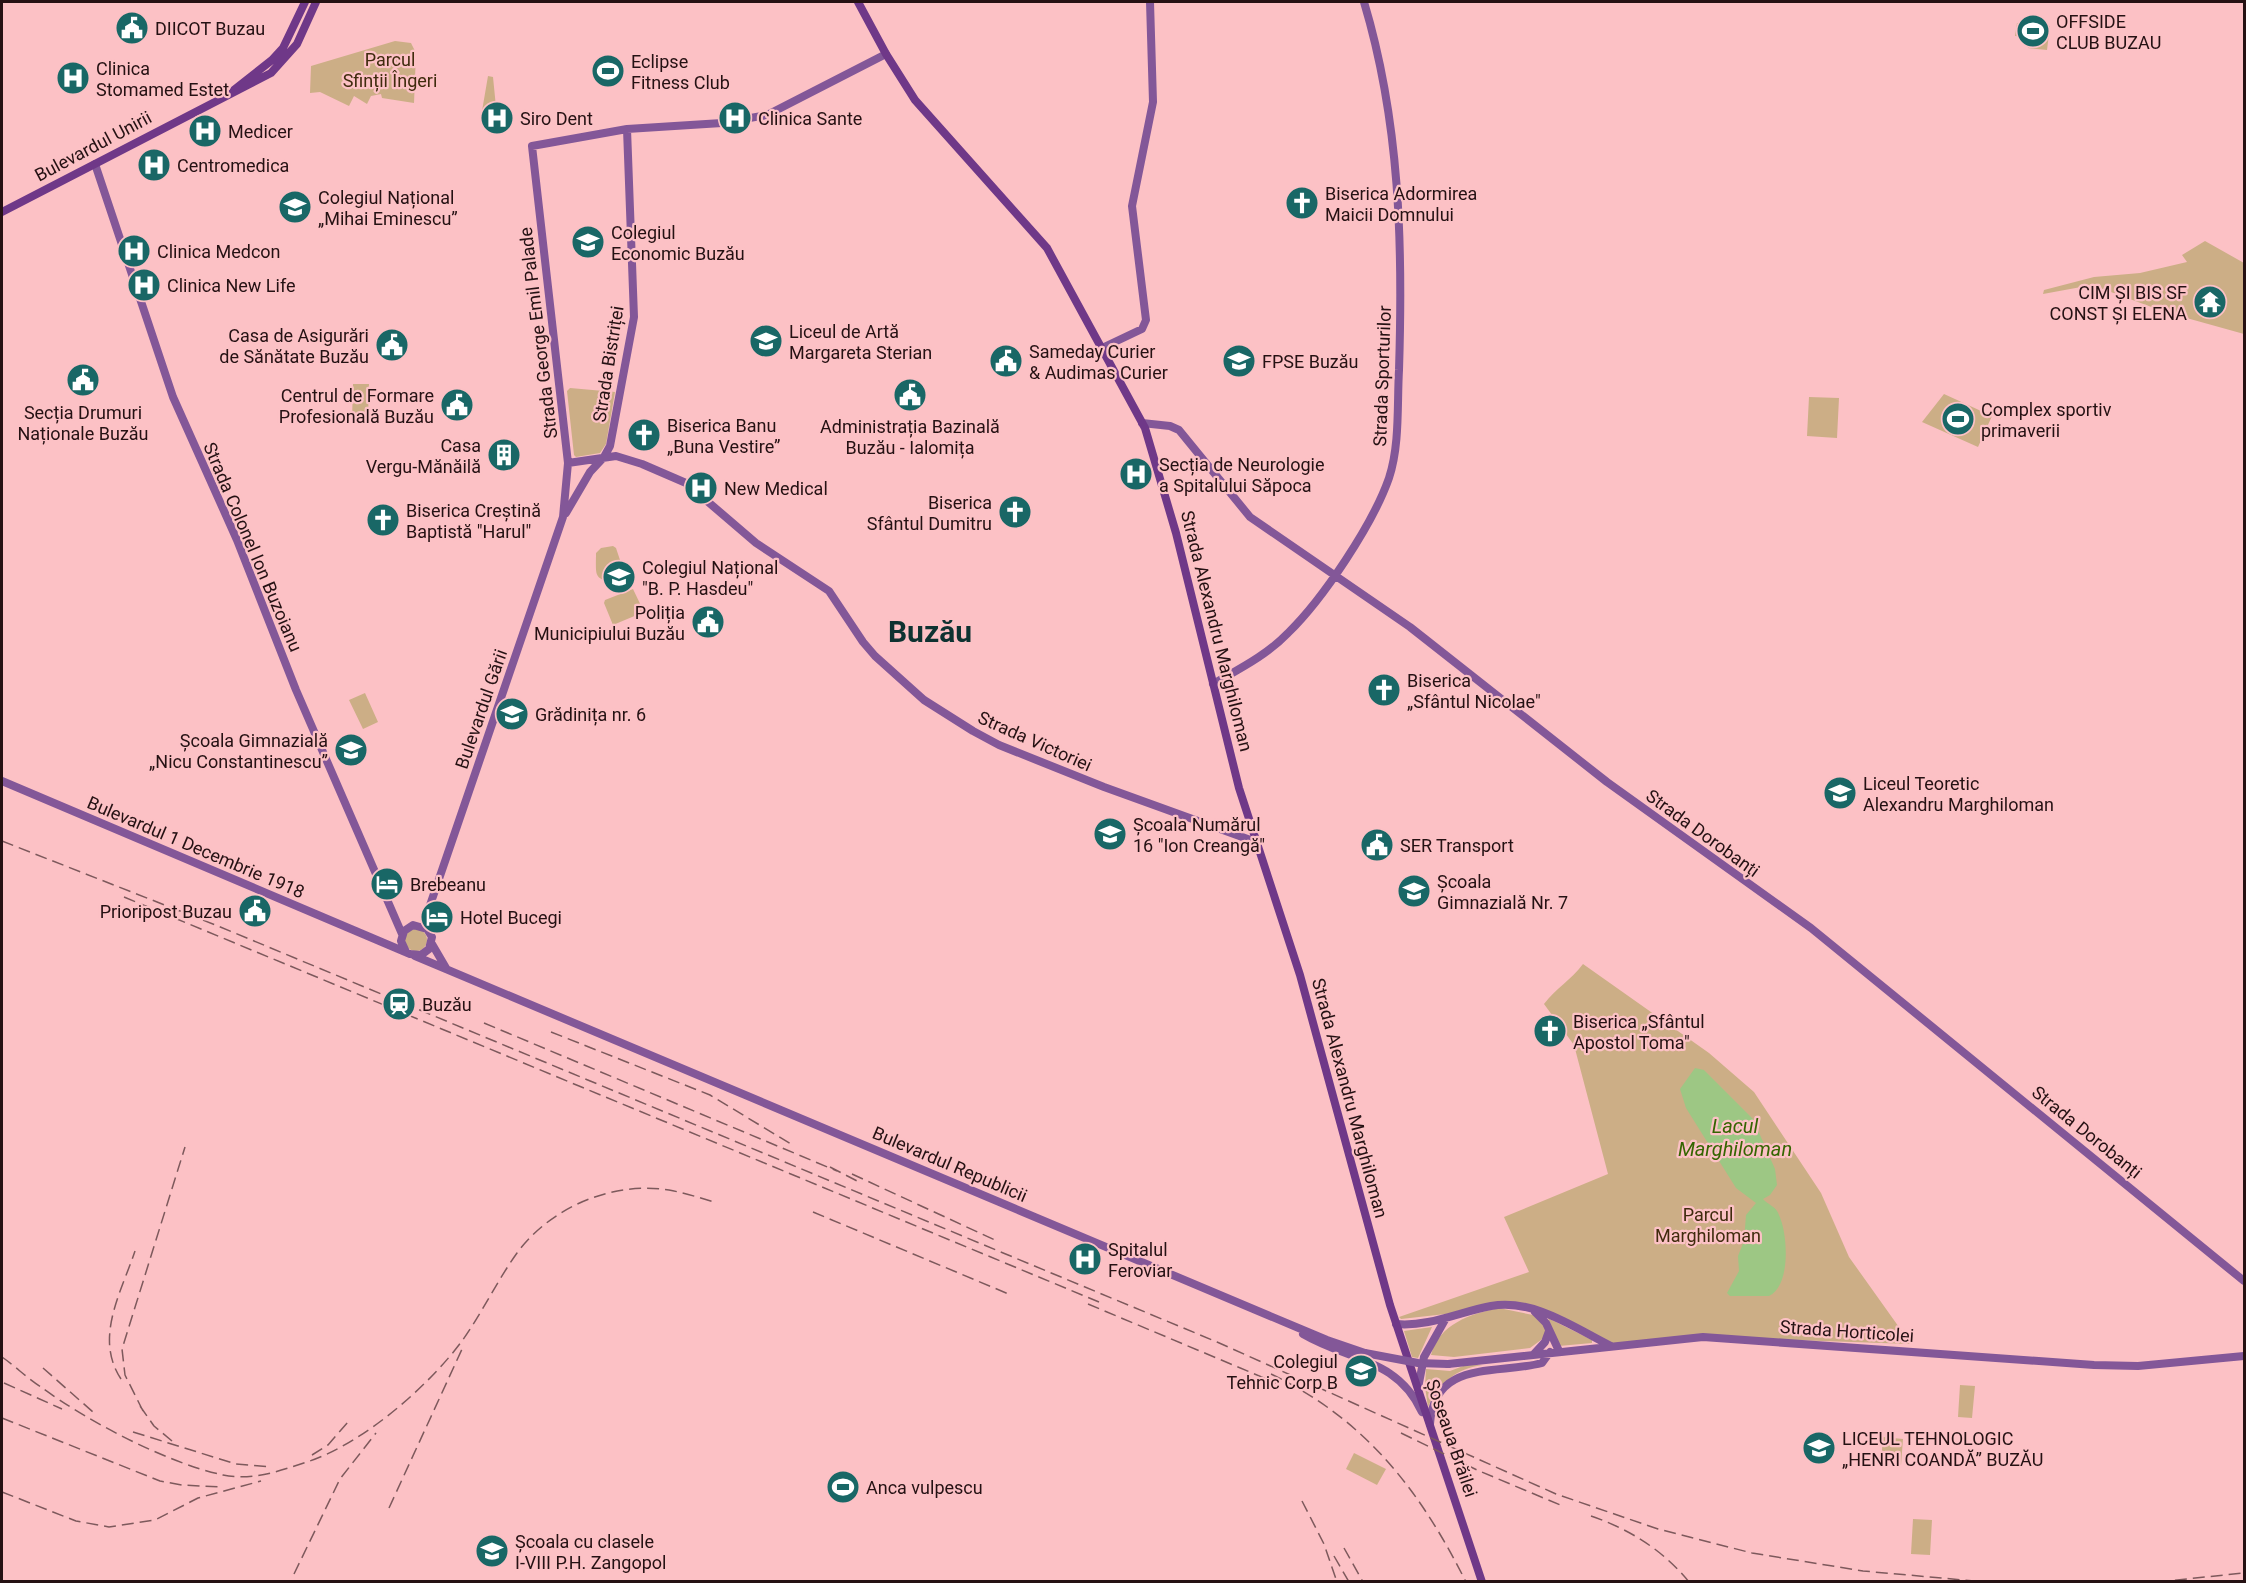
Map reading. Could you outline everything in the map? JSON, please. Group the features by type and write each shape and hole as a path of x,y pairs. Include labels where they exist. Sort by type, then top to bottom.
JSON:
{"main road":[{"name":"Bulevardul Unirii","path":"232,92 272,60 286,43 305,2"},
{"name":"Bulevardul Unirii","path":"2,212 261,79 286,60 303,36 316,2"},
{"name":"Strada Alexandru Marghiloman","path":"858,2 886,54 930,119 982,173 1047,248 1142,423 1176,533 1239,788 1300,975 1390,1305"},
{"path":"1102,348 1145,327 1146,312 1132,206 1153,102 1150,2"},
{"name":"Strada Sporturilor","path":"1213,684 1261,656 1288,634 1335,573 1372,514 1389,477 1394,450 1398,393 1400,272 1397,181 1384,76 1364,2"},
{"path":"286,43 286,60"},
{"path":"627,129 722,123 757,118 774,113 886,54"},
{"name":"Strada George Emil Palade","path":"564,517 568,463 532,146 627,129"},
{"name":"Strada Bistriței","path":"564,517 590,472 604,457 610,446 634,317 627,129"},
{"name":"Strada Colonel Ion Buzoianu","path":"95,164 173,397 240,547 296,690 402,936"},
{"name":"Strada Dorobanți","path":"1142,423 1170,426 1179,430 1246,513 1410,627 1607,782 1811,928 2244,1281"},
{"name":"Strada Victoriei","path":"568,463 604,457 624,457 686,483 756,543 829,591 863,642 924,700 999,745 1104,787 1256,842"},
{"name":"Bulevardul Gării","path":"427,929 428,911 564,517"},
{"name":"Bulevardul 1 Decembrie 1918","path":"2,781 406,952"},
{"name":"Bulevardul Gării","path":"417,925 428,911"},
{"path":"432,944 426,953 415,956 406,952 402,945 402,936 410,926 417,925 427,929 432,944 446,968"},
{"path":"378,941 402,936"},
{"name":"Bulevardul Republicii","path":"415,956 1285,1322 1365,1353 1418,1363 1448,1364"},
{"name":"Șoseaua Brăilei","path":"1390,1305 1482,1581"},
{"path":"1396,1324 1419,1324 1502,1305 1531,1309 1613,1346"},
{"path":"1531,1309 1546,1323 1559,1351"},
{"path":"1417,1389 1424,1357 1446,1318"},
{"path":"1285,1322 1318,1342 1394,1374 1412,1393 1430,1428"},
{"path":"1534,1354 1545,1342 1549,1331"},
{"path":"1587,1334 1596,1341 1593,1348"},
{"name":"Strada Horticolei","path":"1448,1364 1703,1337 2138,1366 2244,1356"},
{"path":"1430,1428 1435,1399 1451,1381 1465,1374 1542,1364 1550,1352"}],"green space":[{"name":"OFFSIDE CLUB BUZAU","path":"2017,23 2050,26 2047,50 2028,48 2029,37 2015,36"},
{"name":"Parcul Sfinții Îngeri","path":"395,41 411,43 416,53 414,103 382,98 381,94 371,96 367,104 354,96 349,106 320,92 310,93 311,66"},
{"path":"488,76 493,77 496,107 493,112 484,114 482,111"},
{"path":"2205,241 2244,263 2244,334 2165,312 2092,285 2043,294 2044,290 2094,277 2140,273 2187,262 2182,255"},
{"path":"353,384 369,384 368,421 352,420"},
{"path":"570,388 615,392 606,444 600,453 576,457 574,455 567,391"},
{"name":"Complex sportiv primaverii","path":"1944,394 1992,416 1978,447 1922,422"},
{"path":"1809,397 1839,398 1837,438 1807,436"},
{"path":"613,546 616,548 626,578 618,584 600,578 596,572 596,553 601,548"},
{"path":"633,589 644,612 613,625 604,603 605,600"},
{"path":"365,693 378,722 363,729 349,700"},
{"path":"412,929 420,929 427,936 427,944 420,951 412,951 405,944 405,936"},
{"name":"Parcul Marghiloman","path":"1583,964 1709,1053 1754,1092 1821,1193 1849,1257 1911,1344 1703,1337 1613,1346 1558,1319 1517,1306 1401,1319 1399,1317 1529,1272 1504,1217 1608,1174 1574,1045 1544,1004"},
{"path":"1499,1308 1533,1315 1545,1326 1545,1337 1530,1348 1454,1357 1431,1355 1435,1344 1448,1328 1467,1317"},
{"path":"1548,1318 1592,1340 1592,1343 1559,1346"},
{"path":"1432,1327 1418,1358 1412,1357 1404,1331"},
{"path":"1466,1365 1483,1365 1465,1369 1450,1378 1432,1398 1428,1407 1425,1387 1426,1369 1450,1371"},
{"path":"1960,1385 1975,1386 1972,1418 1958,1417"},
{"path":"1883,1437 1903,1439 1901,1465 1881,1463"},
{"path":"1354,1453 1386,1469 1377,1485 1346,1469"},
{"path":"1913,1519 1932,1520 1930,1555 1911,1554"}],"water":[{"name":"Lacul Marghiloman","path":"1695,1068 1704,1070 1753,1119 1775,1169 1777,1185 1770,1195 1763,1199 1779,1215 1786,1246 1786,1259 1781,1282 1769,1296 1730,1296 1727,1293 1739,1271 1738,1256 1744,1241 1746,1215 1756,1203 1736,1188 1686,1108 1680,1089"}],"railway":[{"path":"2,841 218,926 1217,1342 1556,1494 1658,1529 1752,1553 1863,1571 1986,1582"},
{"path":"124,897 1099,1302"},
{"path":"484,1023 837,1171"},
{"path":"551,1032 710,1095 791,1144"},
{"path":"143,1411 125,1375 122,1349 185,1147"},
{"path":"830,1167 859,1182"},
{"path":"852,1174 997,1241"},
{"path":"2,1357 60,1400 104,1427 153,1451 223,1475 245,1477 266,1474 328,1454 371,1428 412,1395 448,1359 462,1341 517,1253 547,1222 565,1210 605,1194 647,1188 675,1191 717,1203"},
{"path":"813,1212 1011,1295"},
{"path":"121,1379 113,1363 110,1332 117,1299 135,1251"},
{"path":"1088,1304 1276,1383"},
{"path":"389,1508 463,1347"},
{"path":"43,1368 93,1412"},
{"path":"1271,1374 1304,1392 1335,1413 1362,1435 1386,1460 1429,1517 1466,1582"},
{"path":"4,1383 62,1409"},
{"path":"140,1406 154,1426 172,1441"},
{"path":"2,1418 160,1481 182,1485 222,1487"},
{"path":"312,1455 328,1445 348,1422"},
{"path":"133,1432 236,1464 272,1467"},
{"path":"294,1574 340,1479 376,1433"},
{"path":"1401,1433 1477,1470 1565,1507"},
{"path":"2,1492 76,1521 109,1527 155,1520 198,1498 261,1481"},
{"path":"1302,1501 1324,1544 1337,1582"},
{"path":"1591,1516 1619,1527 1657,1550 1689,1582"},
{"path":"1344,1548 1363,1582"},
{"path":"1334,1556 1349,1582"},
{"path":"2157,1582 2244,1573"}],"place":[{"name":"DIICOT Buzau","path":"132,28"},
{"name":"OFFSIDE CLUB BUZAU","path":"2033,31"},
{"name":"Eclipse Fitness Club","path":"608,71"},
{"name":"Clinica Stomamed Estet","path":"73,78"},
{"name":"Siro Dent","path":"497,118"},
{"name":"Clinica Sante","path":"735,118"},
{"name":"Medicer","path":"205,131"},
{"name":"Centromedica","path":"154,165"},
{"name":"Biserica Adormirea Maicii Domnului","path":"1302,203"},
{"name":"Colegiul Național „Mihai Eminescu”","path":"295,207"},
{"name":"Colegiul Economic Buzău","path":"588,242"},
{"name":"Clinica Medcon","path":"134,251"},
{"name":"Clinica New Life","path":"144,285"},
{"name":"CIM ȘI BIS SF CONST ȘI ELENA","path":"2210,302"},
{"name":"Liceul de Artă Margareta Sterian","path":"766,341"},
{"name":"Casa de Asigurări de Sănătate Buzău","path":"392,345"},
{"name":"Sameday Curier & Audimas Curier","path":"1006,361"},
{"name":"FPSE Buzău","path":"1239,361"},
{"name":"Secția Drumuri Naționale Buzău","path":"83,380"},
{"name":"Administrația Bazinală Buzău - Ialomița","path":"910,395"},
{"name":"Centrul de Formare Profesională Buzău","path":"457,405"},
{"name":"Complex sportiv primaverii","path":"1958,419"},
{"name":"Biserica Banu „Buna Vestire”","path":"644,435"},
{"name":"Casa Vergu-Mănăilă","path":"504,455"},
{"name":"Secția de Neurologie a Spitalului Săpoca","path":"1136,474"},
{"name":"New Medical","path":"701,488"},
{"name":"Biserica Sfântul Dumitru","path":"1015,512"},
{"name":"Biserica Creștină Baptistă \"Harul\"","path":"383,520"},
{"name":"Colegiul Național \"B. P. Hasdeu\"","path":"619,577"},
{"name":"Poliția Municipiului Buzău","path":"708,622"},
{"name":"Biserica „Sfântul Nicolae\"","path":"1384,690"},
{"name":"Grădinița nr. 6","path":"512,714"},
{"name":"Școala Gimnazială „Nicu Constantinescu”","path":"351,750"},
{"name":"Liceul Teoretic Alexandru Marghiloman","path":"1840,793"},
{"name":"Școala Numărul 16 \"Ion Creangă\"","path":"1110,834"},
{"name":"SER Transport","path":"1377,845"},
{"name":"Brebeanu","path":"387,884"},
{"name":"Școala Gimnazială Nr. 7","path":"1414,891"},
{"name":"Prioripost Buzau","path":"255,911"},
{"name":"Hotel Bucegi","path":"437,917"},
{"name":"Buzău","path":"399,1004"},
{"name":"Biserica „Sfântul Apostol Toma\"","path":"1550,1031"},
{"name":"Spitalul Feroviar","path":"1085,1259"},
{"name":"Colegiul Tehnic Corp B","path":"1361,1371"},
{"name":"LICEUL TEHNOLOGIC „HENRI COANDĂ” BUZĂU","path":"1819,1448"},
{"name":"Anca vulpescu","path":"843,1487"},
{"name":"Școala cu clasele I-VIII P.H. Zangopol","path":"492,1551"}],"district":[{"name":"Buzău","path":"930,631"}]}
